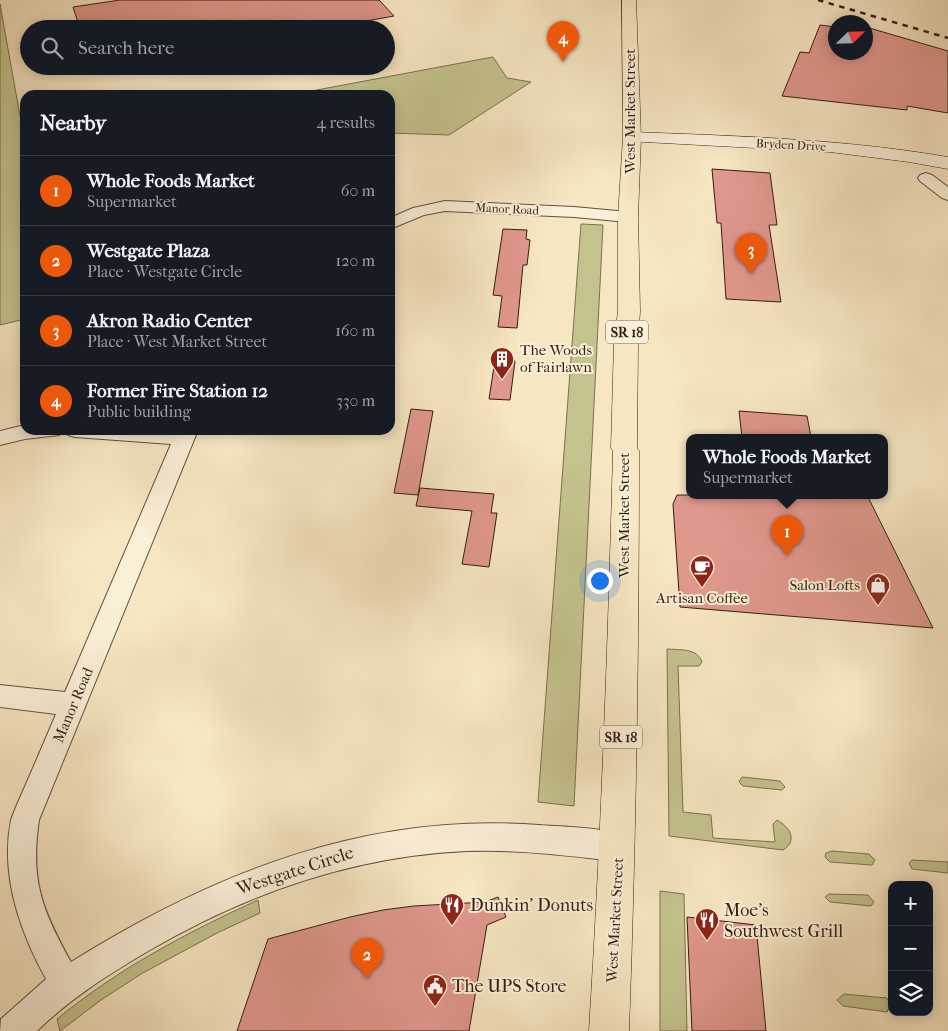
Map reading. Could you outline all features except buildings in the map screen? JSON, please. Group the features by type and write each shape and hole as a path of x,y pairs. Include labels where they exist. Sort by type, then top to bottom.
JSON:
{"main road":[{"name":"West Market Street","path":"609,1031 618,847 624,627 624,448 626,343 629,311 628,217 632,137 629,0"}],"street":[{"name":"Bryden Drive","path":"632,137 859,149 910,155 948,163"},
{"path":"926,178 948,195"},
{"name":"Manor Road","path":"395,222 419,211 445,206 628,217"},
{"path":"0,438 20,433"},
{"name":"Manor Road","path":"66,984 37,933 24,894 20,843 25,820 187,435"},
{"path":"0,696 72,705"},
{"name":"Westgate Circle","path":"13,1031 66,984 151,931 210,900 303,865 355,851 396,844 467,837 528,837 618,847"}],"shaded area":[{"path":"0,4 20,116 20,320 0,325"},
{"path":"493,57 507,78 531,82 449,135 395,133 395,90 317,90"},
{"path":"581,224 603,225 574,806 538,802"},
{"path":"667,649 692,652 700,657 702,662 699,666 678,666 683,812 711,815 713,838 775,842 773,824 777,820 786,826 791,838 788,846 783,850 669,836"},
{"path":"742,777 780,781 785,787 782,790 743,786 739,782"},
{"path":"832,851 869,854 875,860 872,865 830,862 825,857 826,853"},
{"path":"912,860 948,862 948,873 912,869 909,863"},
{"path":"660,891 684,894 687,1031 660,1031"},
{"path":"829,894 868,895 874,902 871,906 830,902 825,897"},
{"path":"258,900 260,913 217,933 141,974 101,1000 60,1031 57,1019 128,968 205,925"},
{"path":"844,994 887,998 888,1010 887,1012 843,1006 837,1000"}],"railway":[{"path":"818,0 948,38"}],"place":[{"name":"Former Fire Station 12","path":"563,62"},
{"name":"Akron Radio Center","path":"751,274"},
{"name":"The Woods of Fairlawn","path":"502,380"},
{"name":"Whole Foods Market","path":"787,556"},
{"name":"Artisan Coffee","path":"702,588"},
{"name":"Salon Lofts","path":"878,606"},
{"name":"Dunkin' Donuts","path":"452,926"},
{"name":"Moe's Southwest Grill","path":"707,941"},
{"name":"Westgate Plaza","path":"367,979"},
{"name":"The UPS Store","path":"435,1007"}]}
